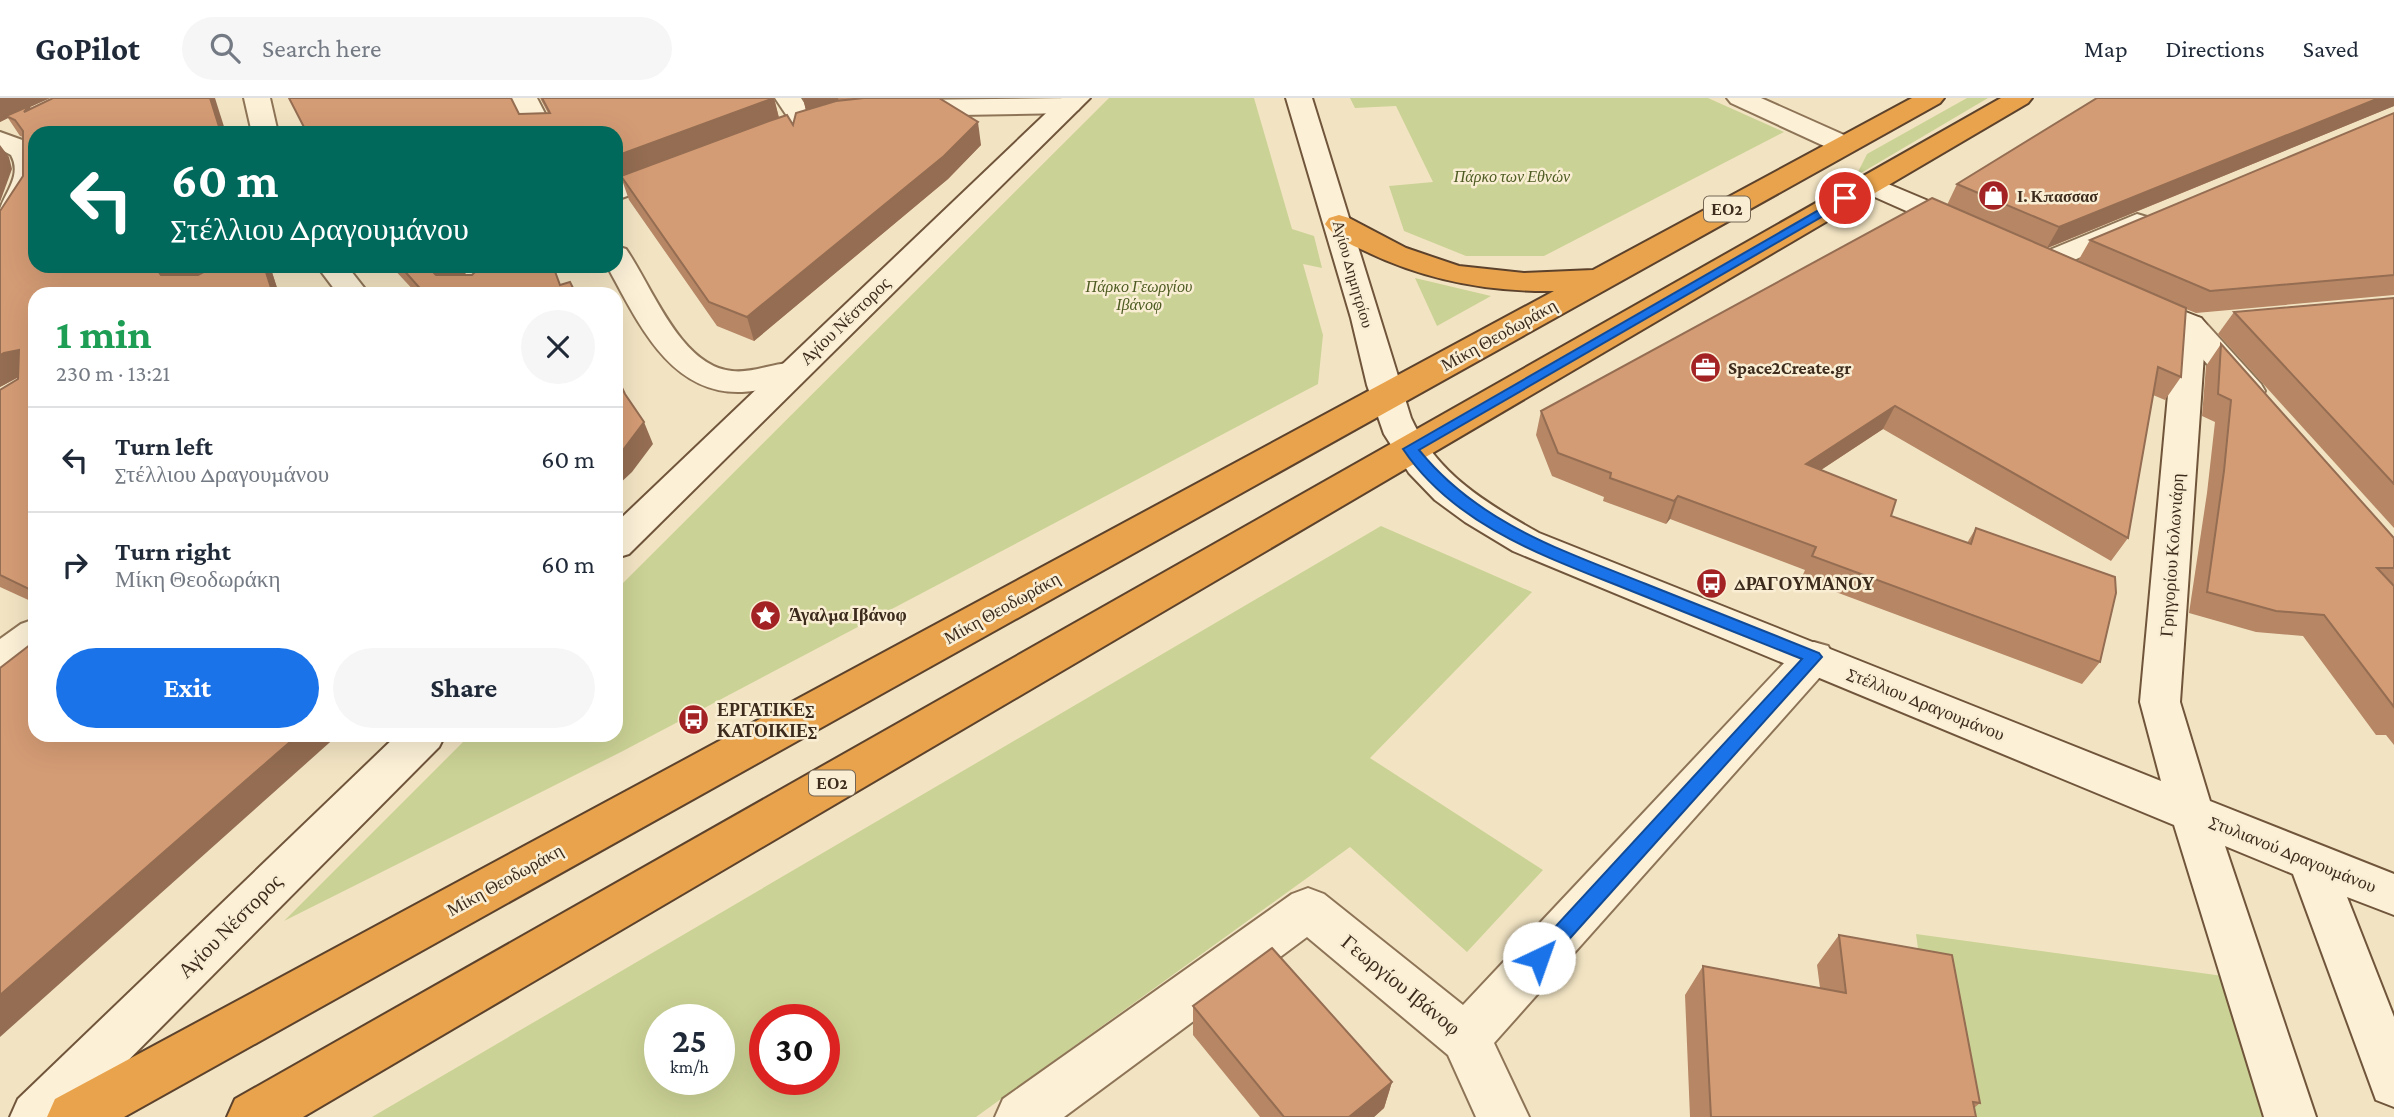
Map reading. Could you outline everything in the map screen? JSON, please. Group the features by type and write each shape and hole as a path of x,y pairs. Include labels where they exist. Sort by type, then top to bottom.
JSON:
{"highway":[{"name":"Μίκη Θεοδωράκη","path":"73,1117 1931,98"},
{"name":"ΕΟ2","path":"253,1117 2019,98"},
{"path":"1339,224 1362,238 1404,256 1453,272 1483,278 1538,284 1611,274"}],"street":[{"path":"257,98 263,126"},
{"path":"524,98 538,126"},
{"path":"778,131 816,119 788,98"},
{"name":"Αγίου Δημητρίου","path":"1299,98 1339,224 1386,397 1410,449"},
{"path":"1740,98 1844,145"},
{"path":"878,109 1073,102"},
{"name":"Αγίου Νέστορος","path":"623,538 1073,102"},
{"path":"0,140 20,149 28,164"},
{"path":"623,189 696,161"},
{"path":"0,230 16,208 28,174"},
{"path":"1869,184 2081,277"},
{"path":"2020,251 2157,215"},
{"path":"623,267 671,347 695,369 724,381 738,382 757,381 794,371"},
{"path":"338,273 348,287"},
{"path":"2118,293 2190,325 2270,415"},
{"path":"2190,325 2231,321"},
{"name":"Γρηγορίου Κολωνιάρη","path":"2190,325 2161,702 2192,813 2290,1117"},
{"name":"Στέλλιου Δραγουμάνου","path":"1410,449 1434,479 1461,502 1526,542 2192,813"},
{"name":"Γεωργίου Ιβάνοφ","path":"1021,1117 1308,909 1466,1038 1814,657"},
{"name":"Αγίου Νέστορος","path":"36,1117 417,742"},
{"name":"Στυλιανού Δραγουμάνου","path":"2192,813 2394,895"},
{"path":"2310,860 2394,1082"},
{"path":"1466,1038 1503,1117"}],"green space":[{"name":"Πάρκο Γεωργίου Ιβάνοφ","path":"1109,98 1254,98 1292,229 1314,236 1322,268 1303,264 1323,335 1318,384 621,752 284,921 463,742 623,742 623,583"},
{"name":"Πάρκο των Εθνών","path":"1350,98 1708,98 1784,132 1544,256 1466,256 1404,231 1389,186 1433,182 1396,106 1355,108"},
{"path":"1967,98 1988,98 1856,176 1867,154"},
{"path":"1415,278 1491,296 1437,326"},
{"path":"1381,526 1532,592 1370,758 1543,870 1467,952 1350,847 976,1117 372,1117"},
{"path":"1916,934 2245,979 2290,1117 1941,1117"}],"building":[{"path":"53,98 210,98 219,126 28,126 28,273 266,273 271,287 28,287 28,589 0,575 0,390 18,379 19,350 0,355 0,211 23,176 23,131 15,120 6,116 29,106 24,112"},
{"path":"289,98 511,98 519,114 550,113 542,98 774,98 623,153 623,126 303,126"},
{"path":"864,98 939,98 978,122 944,156 747,317 709,302 623,175 787,115 793,125 796,113 836,101"},
{"path":"2097,98 2379,98 2059,227 1957,184"},
{"path":"2394,113 2394,275 2210,291 2090,240"},
{"path":"1932,198 2186,308 2181,377 2158,367 2128,538 1895,406 1806,464 1896,500 1891,516 1971,544 1976,528 2115,577 2116,593 2100,662 1812,556 1816,547 1678,496 1674,501 1610,478 1611,473 1558,453 1541,411"},
{"path":"406,273 556,273 560,285 570,282 572,287 419,287"},
{"path":"2394,298 2394,484 2234,312"},
{"path":"2221,344 2394,538 2394,568 2377,568 2394,586 2394,707 2324,615 2276,611 2207,592 2231,400 2218,394"},
{"path":"623,390 625,394 644,422 623,450"},
{"path":"28,646 28,742 290,742 0,995 0,668"},
{"path":"1839,935 1952,955 1980,1103 1973,1102 1976,1117 1711,1117 1703,966 1846,993"},
{"path":"1272,948 1392,1082 1349,1117 1284,1117 1193,1006"}],"place":[{"name":"Ι. Κπασσασ","path":"1994,196"},
{"name":"Space2Create.gr","path":"1705,368"},
{"name":"ΔΡΑΓΟΥΜΑΝΟΥ","path":"1711,584"},
{"name":"Άγαλμα Ιβάνοφ","path":"766,615"},
{"name":"ΕΡΓΑΤΙΚΕΣ ΚΑΤΟΙΚΙΕΣ","path":"694,720"}],"route":[{"path":"1539,958 1814,657 1526,542 1461,502 1434,479 1410,449 1845,198"}]}
